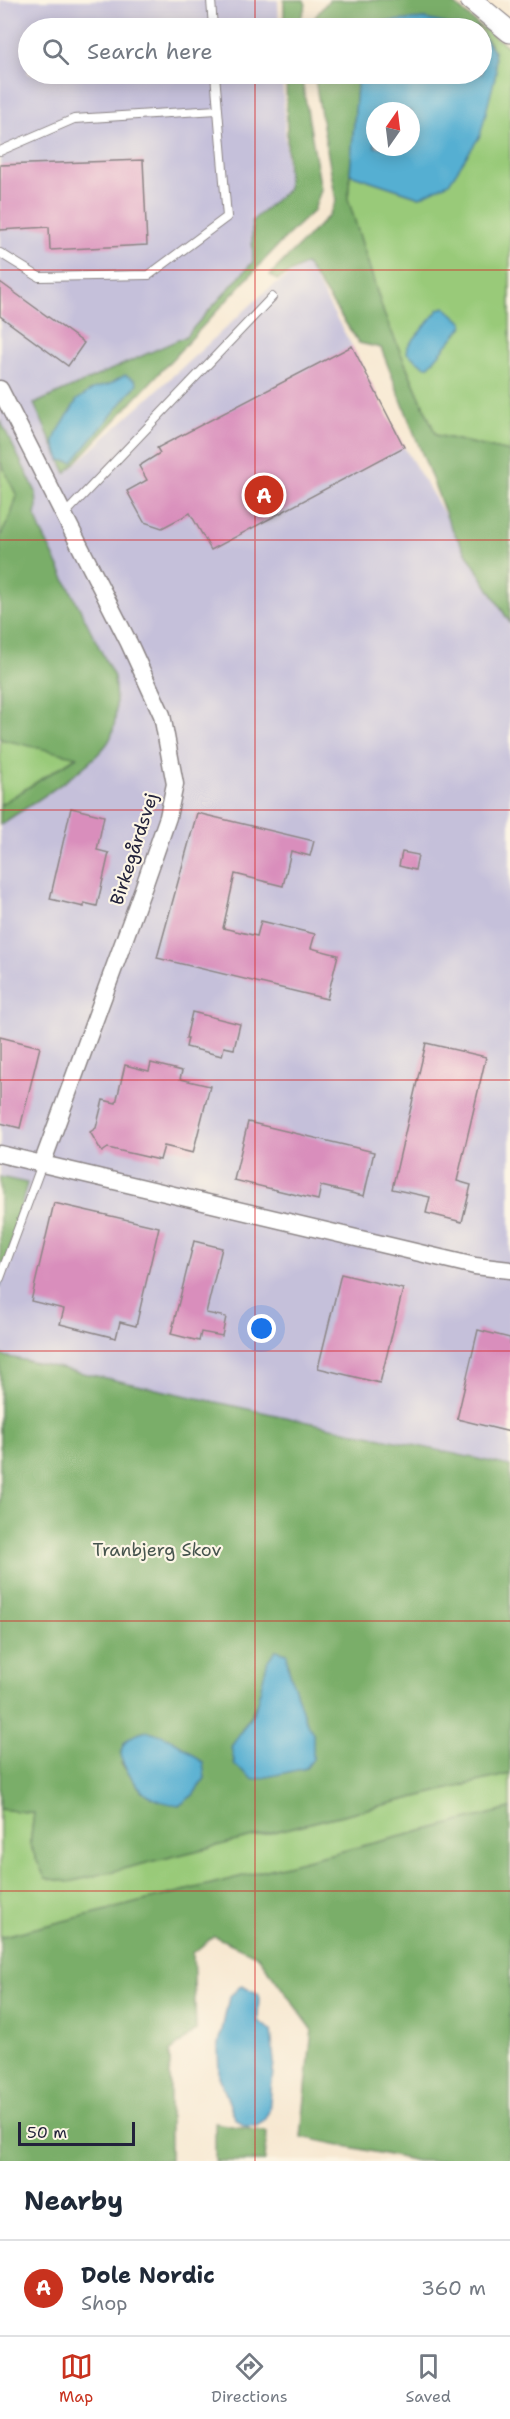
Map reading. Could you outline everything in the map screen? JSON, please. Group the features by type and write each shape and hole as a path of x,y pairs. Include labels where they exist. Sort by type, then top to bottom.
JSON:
{"street":[{"path":"471,0 510,32"},
{"name":"Birkegårdsvej","path":"0,389 129,644 162,715 175,784 168,817 144,886 42,1164"},
{"path":"0,1154 475,1266 510,1270"}],"lane":[{"path":"211,0 212,18"},
{"path":"0,253 39,277 149,275 227,217 216,84"},
{"path":"0,152 74,119 217,110"},
{"path":"64,515 272,297"},
{"path":"0,1278 42,1164"}],"shaded area":[{"path":"0,0 278,0 279,18 18,18 18,84 283,84 288,189 252,221 253,262 185,337 34,404 66,473 266,291 306,264 352,346 404,447 510,623 510,1466 0,1355 0,1287 27,1183 0,1177"}],"green space":[{"path":"284,0 304,0 306,5 301,18 284,18"},
{"path":"329,0 450,0 470,18 315,18"},
{"path":"492,35 510,48 510,452 436,435 384,314 348,199 350,174 420,197 477,84 492,84 494,51"},
{"path":"286,84 303,84 321,190 314,210 285,238 66,473 34,404 185,337 253,262 252,221 288,189"},
{"path":"316,84 357,84 348,199 384,314 436,435 510,452 510,623 451,528 381,348 359,343 306,264 277,280 270,275 329,215 336,201"},
{"path":"0,420 36,492 35,514 40,529 114,677 116,707 111,737 93,759 61,784 0,825 0,805 77,757 0,739 0,537 17,496 0,461"},
{"path":"0,461 17,496 0,537"},
{"path":"0,739 78,756 0,805"},
{"path":"0,1177 27,1183 0,1287"},
{"name":"Tranbjerg Skov","path":"0,1355 510,1466 510,1774 69,1882 45,1878 30,1845 34,1813 0,1809","holes":["286,1653 296,1695 313,1734 306,1768 287,1772 232,1747","121,1763 205,1778 193,1795 180,1805 142,1792"]},
{"path":"510,1774 510,1809 0,1937 0,1809 34,1812 30,1845 45,1877 69,1882"},
{"path":"510,1809 510,2161 417,2161 301,2137 312,2029 258,1956 214,1936 193,1953 196,2030 170,2052 170,2161 0,2161 0,1937"},
{"path":"215,2123 267,2132 265,2161 215,2161"}],"water":[{"path":"492,48 496,73 480,136 449,183 420,197 350,174 357,84 492,84"},
{"path":"445,307 462,322 463,326 429,366 424,366 407,353 408,346 439,309"},
{"path":"125,375 135,380 137,384 73,462 60,460 54,442 77,400 93,389 110,384"},
{"path":"276,1650 287,1653 288,1667 304,1717 313,1734 313,1759 306,1768 254,1780 235,1765 231,1747 255,1710 268,1660"},
{"path":"148,1731 178,1743 203,1763 205,1778 193,1795 180,1805 152,1798 144,1793 126,1770 121,1755 125,1742"},
{"path":"242,1985 259,1994 258,2021 271,2030 274,2062 269,2111 263,2122 256,2126 244,2126 235,2118 219,2076 218,2049 229,1997"}],"building":[{"path":"143,160 147,245 50,250 49,227 0,230 0,165"},
{"path":"0,282 84,343 68,366 0,316"},
{"path":"352,346 404,447 211,550 190,513 162,528 144,522 127,491 147,480 139,466 160,453 157,448"},
{"path":"71,808 104,816 97,850 109,853 97,906 84,903 84,907 50,899"},
{"path":"197,813 314,841 310,856 291,851 283,886 235,874 223,928 257,936 261,921 315,934 311,948 338,955 327,999 157,958"},
{"path":"402,852 418,855 415,870 399,866"},
{"path":"192,1012 240,1024 234,1049 224,1047 222,1056 186,1047"},
{"path":"0,1037 40,1047 20,1128 0,1123"},
{"path":"426,1043 486,1057 457,1181 471,1185 462,1222 426,1213 430,1197 392,1189"},
{"path":"151,1063 182,1071 180,1079 210,1086 193,1153 164,1146 160,1160 108,1148 102,1152 90,1132 96,1128 103,1100 116,1103 125,1065 149,1071"},
{"path":"248,1122 374,1152 364,1196 321,1186 318,1200 234,1180"},
{"path":"54,1203 159,1227 136,1326 120,1322 116,1338 60,1324 64,1309 31,1301"},
{"path":"194,1241 222,1248 206,1313 226,1317 222,1336 201,1332 199,1341 171,1334"},
{"path":"341,1274 403,1289 380,1383 318,1368"},
{"path":"478,1330 510,1338 510,1432 457,1419"}],"place":[{"name":"Dole Nordic","path":"264,495"}]}
